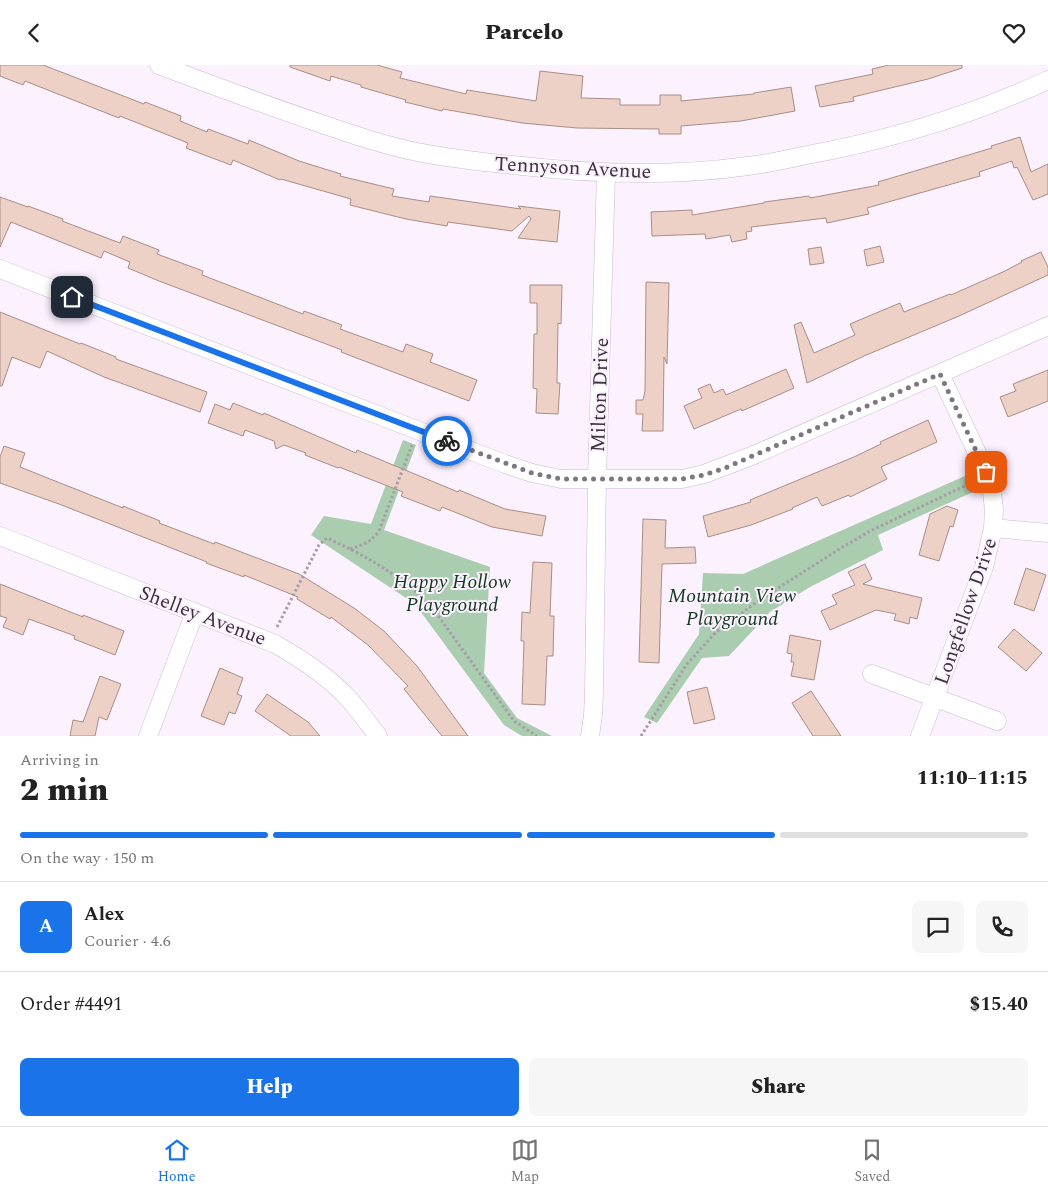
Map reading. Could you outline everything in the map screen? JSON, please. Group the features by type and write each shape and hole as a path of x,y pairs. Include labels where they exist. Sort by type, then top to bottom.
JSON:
{"street":[{"name":"Tennyson Avenue","path":"159,65 306,119 371,141 416,152 479,161 606,173 682,172 747,167 857,145 908,133 965,114 1016,95 1048,80"},
{"name":"Milton Drive","path":"590,736 594,695 597,479 606,173"},
{"path":"0,269 417,430 532,473 561,479 682,479 704,475 754,455 1048,326"},
{"name":"Longfellow Drive","path":"920,736 984,567 993,528 994,510 992,492 987,475 940,374"},
{"path":"993,528 1048,533"},
{"name":"Shelley Avenue","path":"0,536 269,641 297,656 323,675 346,696 378,736"},
{"path":"148,736 195,612"},
{"path":"872,674 996,721"}],"path":[{"path":"350,549 364,545 373,539 378,531 417,430"},
{"path":"641,736 687,664 716,632 758,601 872,530 987,475"},
{"path":"269,641 319,545 327,538 350,549 405,582 422,597 431,606 514,721 537,736"}],"green space":[{"name":"Happy Hollow Playground","path":"403,440 416,445 384,530 490,567 484,673 517,718 552,736 522,736 504,725 415,604 311,535 324,516 371,524"},
{"name":"Mountain View Playground","path":"965,476 973,492 878,535 883,550 810,587 770,612 729,656 702,658 657,723 644,717 699,634 703,573 743,574"}],"building":[{"path":"0,65 43,65 144,104 145,102 181,116 180,121 207,132 208,129 248,144 249,140 299,161 341,174 340,176 394,189 392,196 429,202 430,196 521,209 518,206 560,211 557,242 518,238 531,219 529,216 512,231 448,222 447,226 406,219 350,205 351,199 280,180 233,160 231,165 186,148 188,143 120,116 119,118 25,81 23,85 0,76"},
{"path":"290,65 377,65 402,72 400,78 466,94 467,90 536,101 540,71 583,76 581,98 620,99 620,105 660,105 660,95 681,95 681,101 754,94 791,87 795,111 741,121 681,126 681,134 659,134 659,129 577,128 522,123 443,109 442,111 405,102 406,100 331,76 330,81 290,67"},
{"path":"889,65 962,65 962,68 928,79 853,97 854,101 820,107 815,86 873,74 872,69"},
{"path":"1020,137 1031,172 1048,164 1048,194 1033,200 1017,167 1014,168 1012,161 979,172 980,176 867,208 869,214 827,223 826,218 751,227 752,231 746,232 747,239 732,242 730,235 706,239 705,234 652,236 651,212 692,210 692,215 764,202 809,196 810,198 879,185 878,182 992,148 991,146"},
{"path":"0,197 63,219 62,221 120,243 123,236 159,250 157,254 203,271 202,275 303,314 304,311 342,325 340,329 403,352 406,344 433,354 430,362 477,380 469,401 341,352 342,350 159,281 128,268 130,262 104,251 101,258 11,222 0,247"},
{"path":"880,246 884,262 867,266 864,250"},
{"path":"821,247 824,263 810,265 808,249"},
{"path":"1041,252 1048,267 1048,275 807,383 794,325 801,322 814,353 855,335 850,324 900,303 904,312 951,295 1005,271"},
{"path":"646,282 669,283 667,364 664,357 663,431 642,431 643,414 636,414 636,400 643,400 645,391"},
{"path":"530,285 562,285 561,324 558,323 557,383 560,383 558,414 536,413 537,389 533,388 534,334 537,334 537,303 530,303"},
{"path":"0,312 116,357 116,359 207,392 200,412 104,377 47,351 40,368 12,357 2,386 0,386"},
{"path":"786,369 794,388 742,411 741,409 694,429 684,406 702,398 698,389 710,384 714,393 723,389 726,395"},
{"path":"1048,370 1048,401 1008,417 1000,397 1016,391 1013,384"},
{"path":"233,403 263,415 264,413 356,453 357,450 458,492 459,490 505,509 546,516 542,536 492,527 442,507 440,511 401,496 403,492 305,455 306,453 284,445 276,449 274,441 245,430 243,436 208,423 215,404 230,410"},
{"path":"928,420 937,442 881,467 887,479 850,497 849,495 822,506 817,497 793,509 751,525 708,537 703,516 751,502 750,500 854,457 881,444 880,442"},
{"path":"4,446 25,453 20,467 123,508 123,506 160,521 159,523 299,574 354,608 384,631 417,666 468,736 442,736 404,689 408,686 368,645 331,617 330,619 297,599 298,597 0,483 0,457"},
{"path":"947,506 958,510 953,527 950,526 939,561 919,555 930,514"},
{"path":"643,519 666,520 665,548 695,547 696,563 662,564 659,663 639,662"},
{"path":"533,562 552,563 550,616 554,616 553,656 547,656 545,705 522,704 524,641 521,641 522,612 530,613"},
{"path":"865,564 872,579 863,584 922,598 917,619 910,617 909,624 894,620 896,614 876,610 830,630 821,611 837,604 832,595 855,585 848,572"},
{"path":"1026,568 1046,575 1034,611 1014,604"},
{"path":"0,584 124,631 115,655 74,639 75,636 29,619 23,635 3,627 7,618 0,616"},
{"path":"1014,629 1042,653 1026,671 998,647"},
{"path":"790,635 821,641 814,680 791,676 794,662 791,662 792,654 787,653"},
{"path":"220,668 243,678 237,694 242,696 235,714 229,712 224,725 201,716"},
{"path":"100,676 121,684 107,720 99,717 95,736 70,736 73,720 83,722"},
{"path":"707,687 715,719 694,724 687,692"},
{"path":"811,691 841,736 813,736 792,703"},
{"path":"267,694 308,722 320,736 291,736 255,711"}],"way so far":[{"path":"447,441 532,473 561,479 682,479 704,475 725,468 940,374 986,472"}],"route":[{"path":"72,297 447,441"}]}
